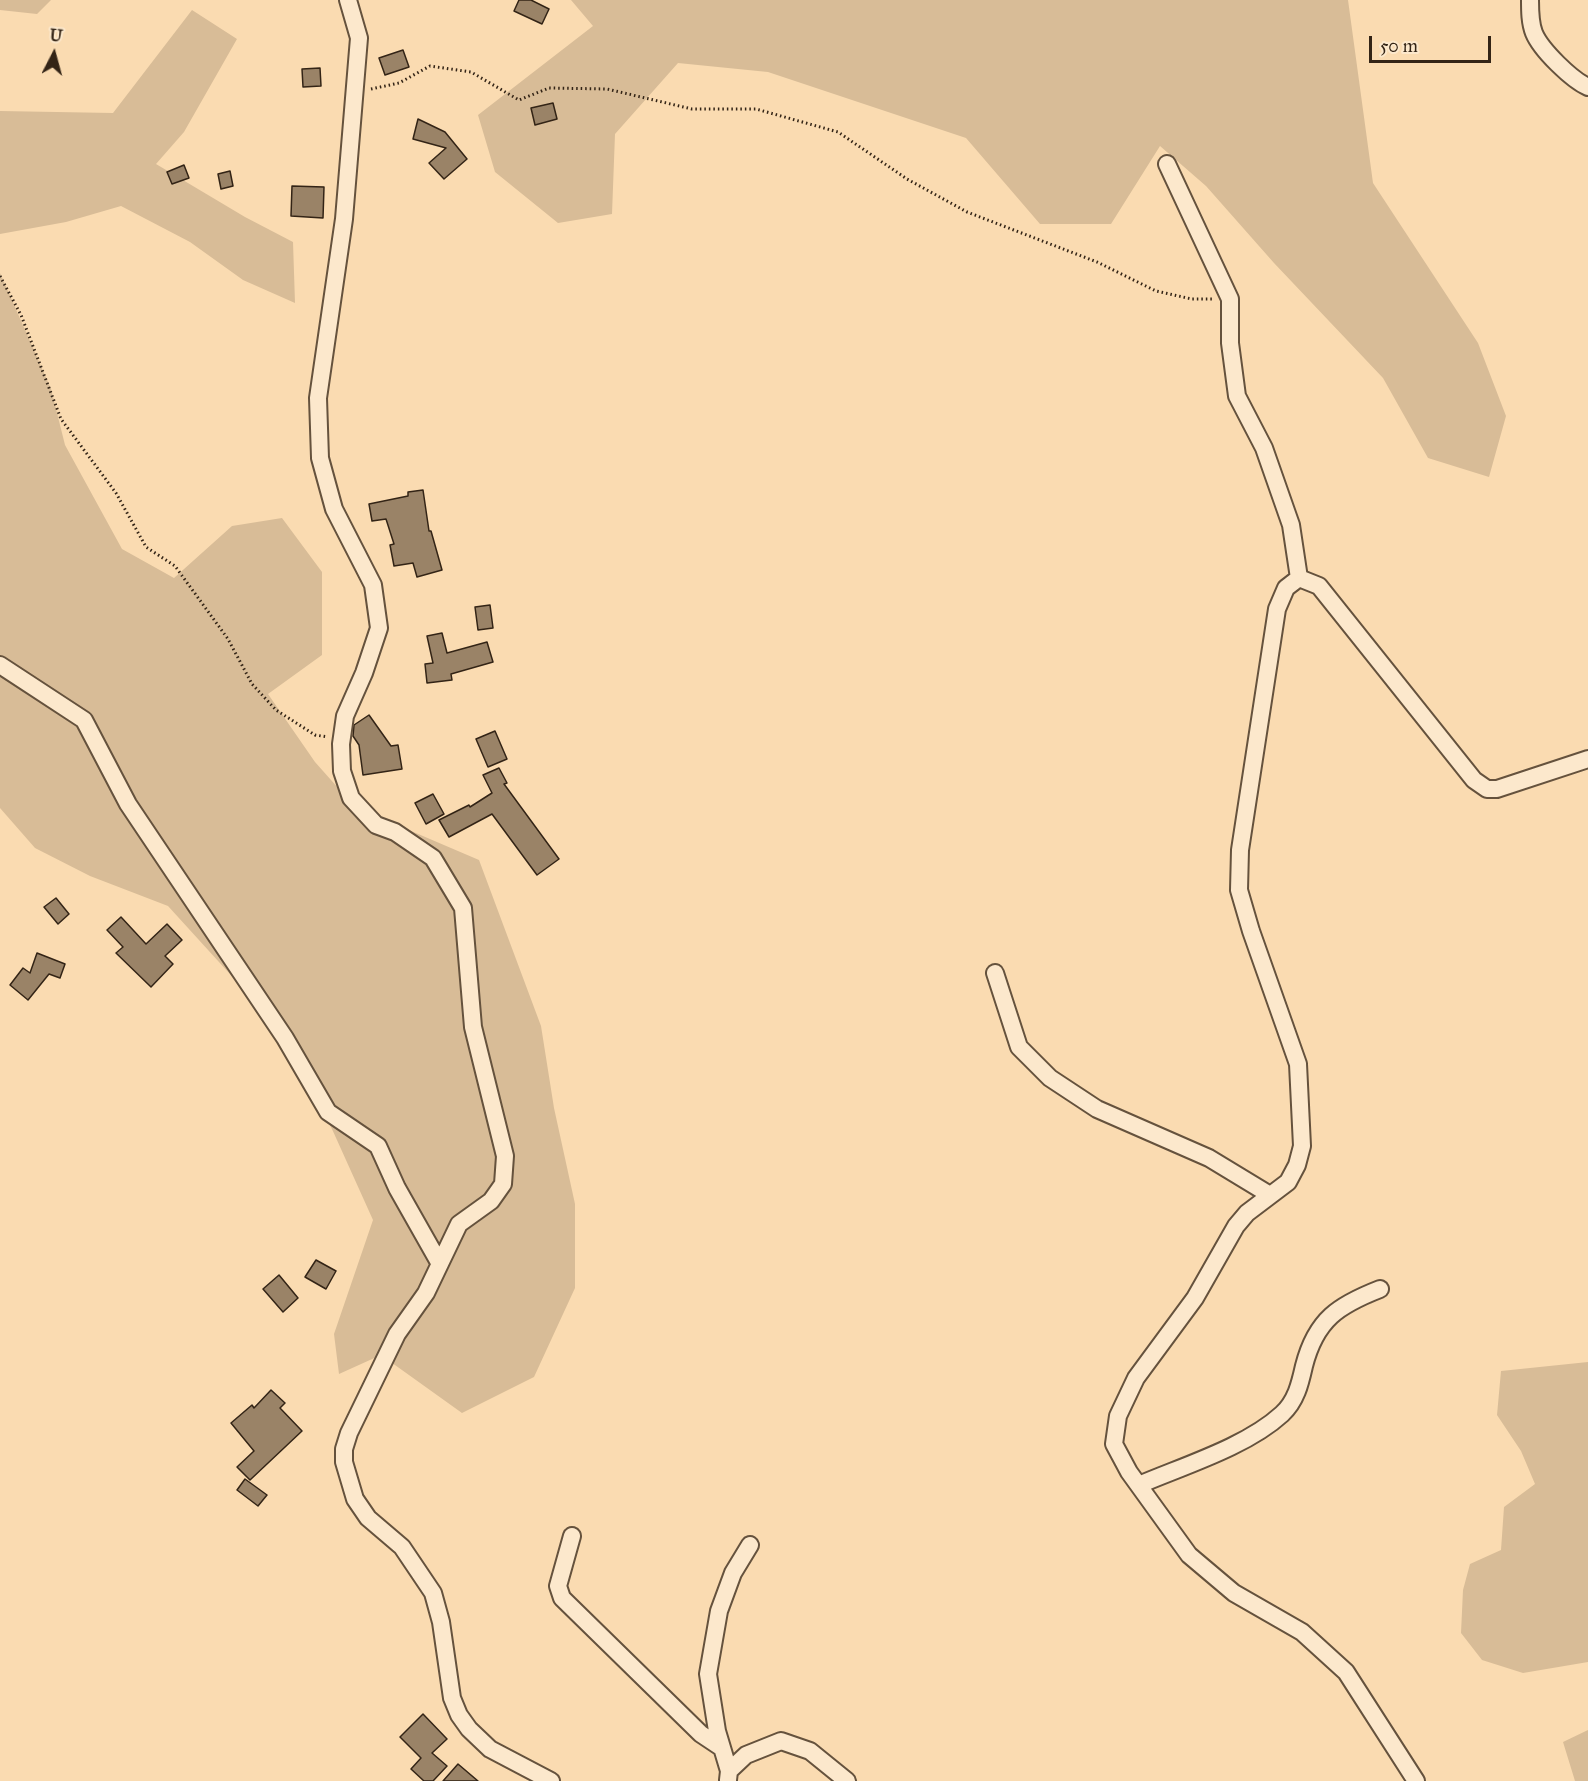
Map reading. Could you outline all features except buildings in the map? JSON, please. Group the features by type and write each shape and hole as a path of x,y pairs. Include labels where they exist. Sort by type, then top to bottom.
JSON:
{"street":[{"path":"348,0 358,38 344,219 318,399 320,458 334,508 373,585 379,628 364,673 345,716 342,771 351,798 376,825 396,832 433,858 463,908 473,1027 505,1156 505,1174 502,1184 491,1201 459,1224 426,1293 397,1334 349,1433 344,1449 344,1462 355,1499 368,1518 402,1547 433,1593 441,1622 452,1698 469,1729 490,1749 551,1781"},
{"path":"1530,0 1531,22 1538,40 1569,73 1588,87"},
{"path":"1167,164 1230,299 1230,343 1237,396 1264,448 1291,525 1299,578"},
{"path":"1299,578 1319,586 1474,780 1487,789 1497,789 1588,759"},
{"path":"1299,578 1286,588 1277,609 1240,850 1239,890 1251,932 1298,1064 1302,1146 1297,1165 1288,1182 1247,1213 1236,1226 1196,1298 1136,1378 1118,1416 1114,1444 1139,1485 1189,1555 1234,1593 1302,1632 1346,1672 1416,1781"},
{"path":"0,664 84,720 128,804 285,1038 328,1112 378,1146 397,1188 440,1264"},
{"path":"995,973 1019,1047 1050,1078 1097,1109 1209,1158 1270,1195"},
{"path":"1139,1485 1244,1440 1282,1414 1297,1395 1305,1361 1332,1312 1347,1302 1380,1289"},
{"path":"572,1536 558,1586 562,1598 701,1734 722,1748"},
{"path":"728,1776 708,1674 719,1611 732,1573 750,1545"},
{"path":"728,1776 746,1755 781,1741 810,1751 847,1781"}],"path":[{"path":"354,92 399,83 430,66 471,72 519,100 549,88 607,89 692,109 756,109 838,132 907,179 967,212 1097,262 1156,291 1192,299 1230,299"},
{"path":"0,276 21,315 61,419 116,494 146,547 175,566 228,639 252,684 276,710 315,735 342,740"}],"shaded area":[{"path":"0,0 51,0 37,14 0,10"},
{"path":"571,0 1348,0 1373,183 1478,343 1506,416 1489,477 1428,458 1383,378 1274,263 1206,186 1160,146 1111,224 1040,224 966,138 768,72 678,63 615,134 612,214 558,223 495,172 478,115 593,26"},
{"path":"192,10 237,39 184,132 156,164 245,217 293,242 295,303 243,280 190,242 121,206 66,222 0,234 0,111 113,113"},
{"path":"0,273 51,389 65,445 122,549 174,578 232,526 282,518 322,572 322,655 268,694 315,762 355,807 479,860 541,1026 554,1108 575,1204 575,1288 534,1377 462,1413 381,1355 339,1374 334,1334 373,1220 332,1129 304,1078 249,995 168,906 90,876 35,848 0,808"},
{"path":"1588,1362 1588,1662 1523,1673 1482,1660 1461,1633 1463,1590 1470,1564 1501,1550 1504,1507 1535,1484 1521,1451 1497,1415 1501,1371"},
{"path":"1588,1730 1588,1781 1575,1781 1563,1742"}]}
